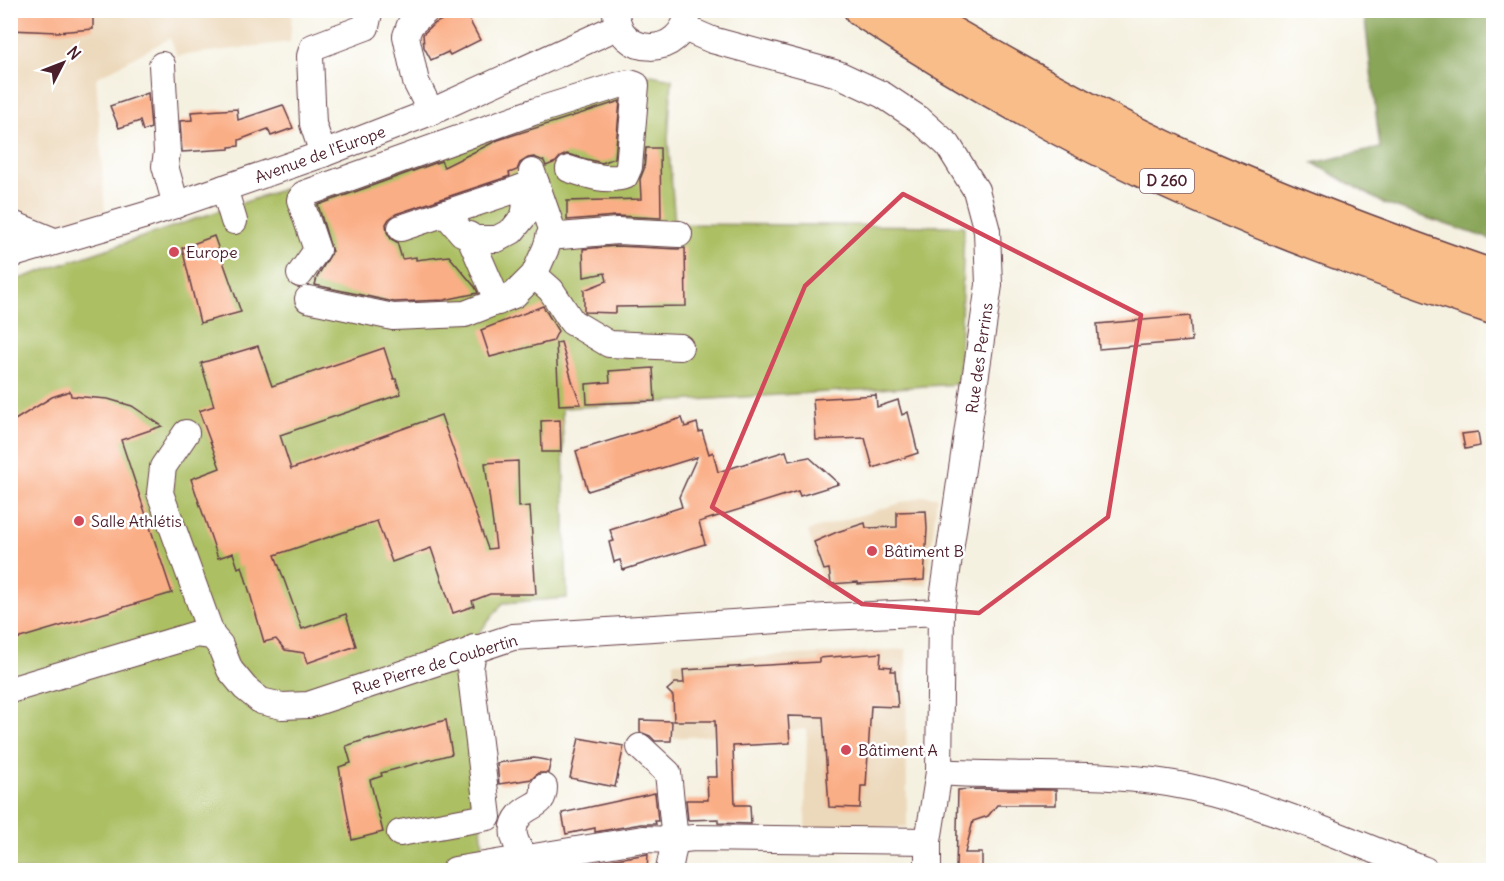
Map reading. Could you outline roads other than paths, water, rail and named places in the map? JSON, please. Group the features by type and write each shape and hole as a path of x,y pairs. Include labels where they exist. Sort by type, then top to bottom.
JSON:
{"highway":[{"name":"D 260","path":"861,10 988,89 1065,132 1149,173 1314,244 1494,308"},
{"name":"D 260","path":"911,10 1004,64 1195,161 1304,208 1494,277"}],"street":[{"path":"427,10 410,25 406,36 416,82 431,112"},
{"path":"323,154 313,124 310,56 313,46 366,27 369,13"},
{"path":"617,18 625,35 634,43 645,47 668,44 677,38 686,19"},
{"name":"Avenue de l'Europe","path":"10,255 176,205 323,154 431,112 617,18"},
{"name":"Rue des Perrins","path":"686,19 712,40 838,74 884,95 919,119 948,145 976,190 987,231 989,285 941,612 939,772 928,841 928,870"},
{"path":"162,65 167,152 165,166 176,205"},
{"path":"300,274 317,250 300,200 303,194 536,111 619,85 630,83 636,85 629,167 625,176 615,179 587,175 570,169"},
{"path":"401,228 529,181"},
{"path":"445,213 462,233 476,238 497,239 512,231 524,216 529,181"},
{"path":"309,298 393,317 465,314 514,295 534,275 552,229 529,181"},
{"path":"224,188 234,221"},
{"path":"10,223 54,241"},
{"path":"549,237 617,231 679,234"},
{"path":"469,236 498,302"},
{"path":"534,275 551,290 572,322 609,344 680,347"},
{"name":"Rue Pierre de Coubertin","path":"186,433 163,467 160,493 212,636 220,645 230,670 245,688 261,701 282,706 308,705 474,648 513,637 941,612"},
{"path":"10,690 197,634 212,636"},
{"path":"400,833 488,817 470,668 474,648"},
{"path":"640,747 668,773 675,840 669,870"},
{"path":"939,772 1124,779 1187,787 1251,803 1425,870"},
{"path":"527,858 517,847 513,836 515,824 520,815 540,802 544,796 544,787"},
{"path":"455,870 644,839 928,841"}],"place":[{"name":"Europe","path":"174,252"},
{"name":"Salle Athlétis","path":"79,521"},
{"name":"Bâtiment B","path":"872,551"},
{"name":"Bâtiment A","path":"846,750"}]}
